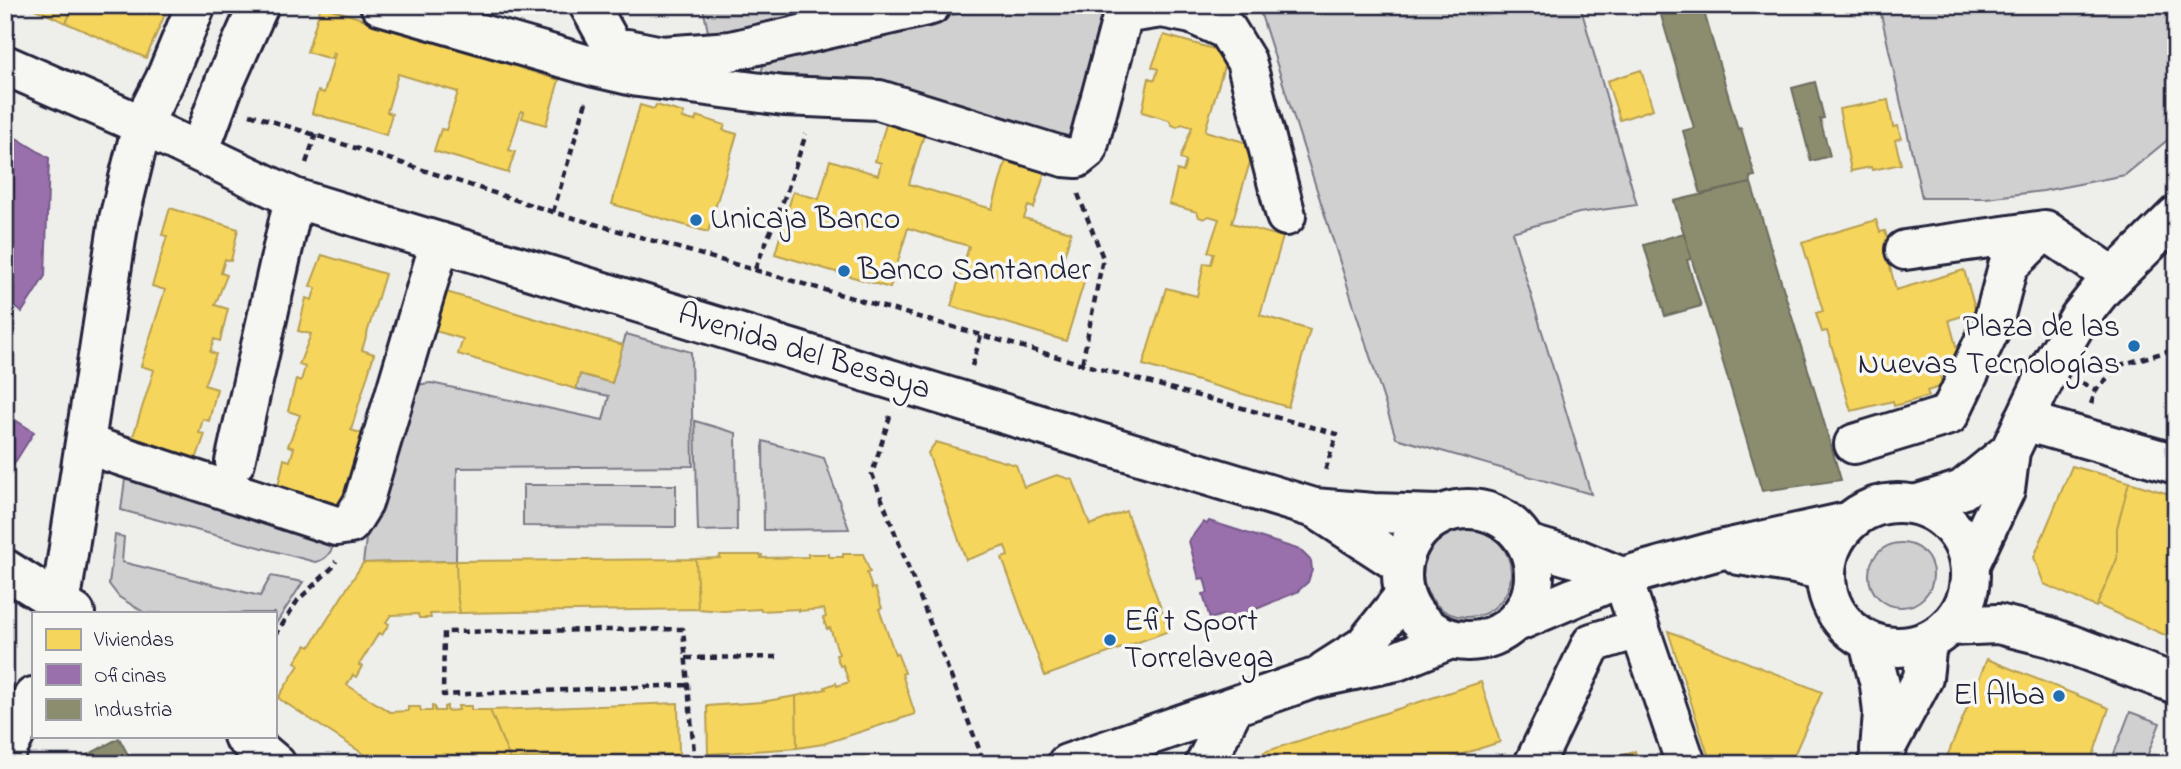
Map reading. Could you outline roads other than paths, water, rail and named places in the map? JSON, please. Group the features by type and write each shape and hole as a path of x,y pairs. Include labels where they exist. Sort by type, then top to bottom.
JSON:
{"main road":[{"path":"5,569 65,610 85,444 119,219 142,125 165,80 196,5"},
{"path":"199,152 226,79 259,5"},
{"path":"380,5 638,77 784,96 879,100 1064,157 1077,158 1087,150 1121,22 1128,9 1162,8 1192,14 1227,30 1246,61 1286,216"},
{"path":"472,5 612,46 662,56 731,51 931,5"},
{"path":"589,5 612,46"},
{"name":"Avenida del Besaya","path":"5,65 142,125 294,198 1314,508 1373,513 1439,514"},
{"path":"235,461 294,198"},
{"path":"1971,569 2005,490 2017,436 2050,368 2079,318 2114,277 2176,216"},
{"path":"1905,250 2045,230 2114,277"},
{"path":"1854,444 1949,415 1993,323 2008,266 2045,230"},
{"path":"85,444 336,526 350,524 363,502 440,242"},
{"path":"1918,504 1962,490 2017,436 2078,437 2176,464"},
{"path":"1878,761 1923,678 1939,634 1966,603 1971,584 1971,569 1965,544 1953,527 1937,513 1918,504 1893,502 1868,508 1847,522 1832,543 1825,571 1830,600 1845,625 1869,642 1898,648 1939,634 1998,624 2050,637 2176,684"},
{"name":"Avenida del Besaya","path":"1314,508 1403,580"},
{"path":"1455,509 1489,511 1517,530 1527,544 1533,559 1535,576 1532,593 1525,609 1514,623 1501,633 1485,640 1468,642 1451,639 1435,633 1421,623 1411,610 1403,580 1406,550 1413,536 1439,514 1455,509"},
{"path":"1514,623 1622,577 1716,551 1847,522"},
{"path":"1527,544 1578,559 1622,577"},
{"path":"1716,551 1825,571"},
{"path":"1971,569 1998,600 2050,637"},
{"path":"1622,577 1686,764"},
{"path":"1312,679 1364,646 1403,580"},
{"path":"1534,764 1592,643 1638,629"},
{"path":"1067,764 1312,679 1398,661 1451,639"},
{"path":"1869,642 1880,685 1883,713 1878,761"},
{"path":"5,754 32,699"},
{"path":"1205,764 1233,708"}],"place":[{"name":"Unicaja Banco","path":"696,220"},
{"name":"Banco Santander","path":"844,271"},
{"name":"Plaza de las Nuevas Tecnologías","path":"2134,346"},
{"name":"Efit Sport Torrelavega","path":"1110,640"},
{"name":"El Alba","path":"2059,696"}]}
